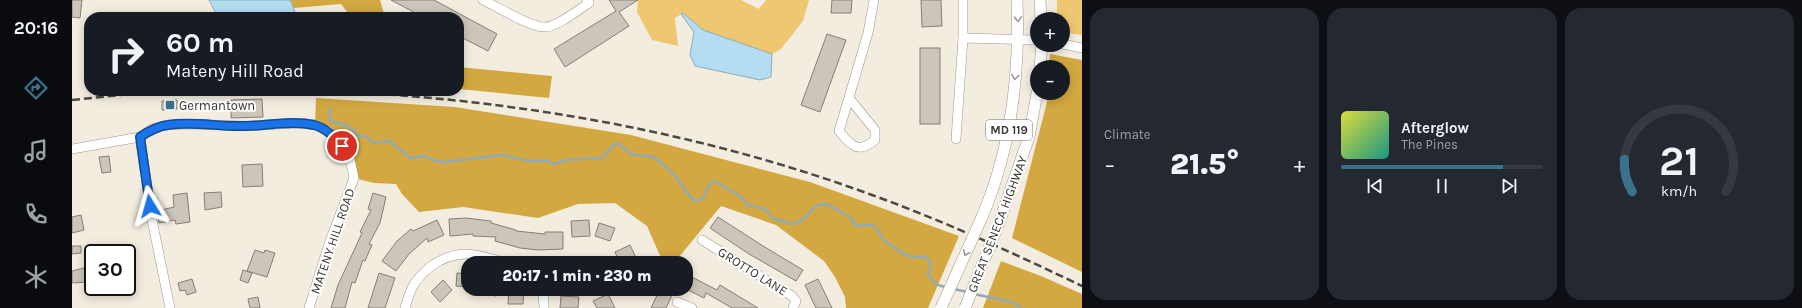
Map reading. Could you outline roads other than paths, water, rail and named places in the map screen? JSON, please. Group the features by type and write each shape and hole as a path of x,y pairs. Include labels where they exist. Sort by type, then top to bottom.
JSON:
{"main road":[{"name":"GREAT SENECA HIGHWAY","path":"941,308 982,217 998,174 1010,126 1018,39 1017,0"},
{"path":"1040,0 1041,12"},
{"name":"GREAT SENECA HIGHWAY","path":"965,308 1000,220 1029,137 1036,100"}],"street":[{"path":"483,0 535,26 545,28 554,25 589,2 587,0"},
{"path":"849,98 876,130 875,140 866,147 856,148 848,142 839,131 868,33 874,0"},
{"path":"956,139 963,38 963,0"},
{"path":"963,38 1030,40"},
{"path":"1070,45 1082,48"},
{"name":"MATENY HILL ROAD","path":"72,149 140,137 152,129 167,125 190,124 244,126 301,123 315,125 328,131 349,155 354,178 330,241 308,308"},
{"path":"140,137 152,220 170,308"},
{"name":"GROTTO LANE","path":"702,240 792,296 796,301 793,308"},
{"path":"405,308 412,287 426,271 442,258 452,255 473,254 487,256"},
{"path":"543,296 544,308"},
{"path":"677,302 692,308"}],"water":[{"path":"209,0 290,0 295,12 215,12"},
{"path":"683,13 703,30 772,54 771,77 760,80 695,66 690,55 694,32 681,14"}],"waterway":[{"path":"331,108 329,116 331,121 348,126 360,136 366,137 374,143 389,141 411,158 425,156 435,161 444,162 502,155 529,161 548,161 555,164 565,160 602,158 613,145 618,143 631,154 654,157 673,173 695,201 702,199 710,184 712,182 716,182 740,196 748,205 765,209 774,219 794,224 801,221 816,206 827,204 850,217 856,226 871,225 876,228 884,240 902,253 912,257 925,257 929,260 931,265 928,274 932,280 935,284 946,287"},
{"path":"953,289 968,292"},
{"path":"974,294 1012,302 1022,308"}],"railway":[{"path":"72,100 111,96"},
{"path":"407,96 536,111 604,122 672,136 740,153 806,172 899,205 978,238 1082,286"}],"place":[{"name":"Germantown","path":"170,105"}]}
